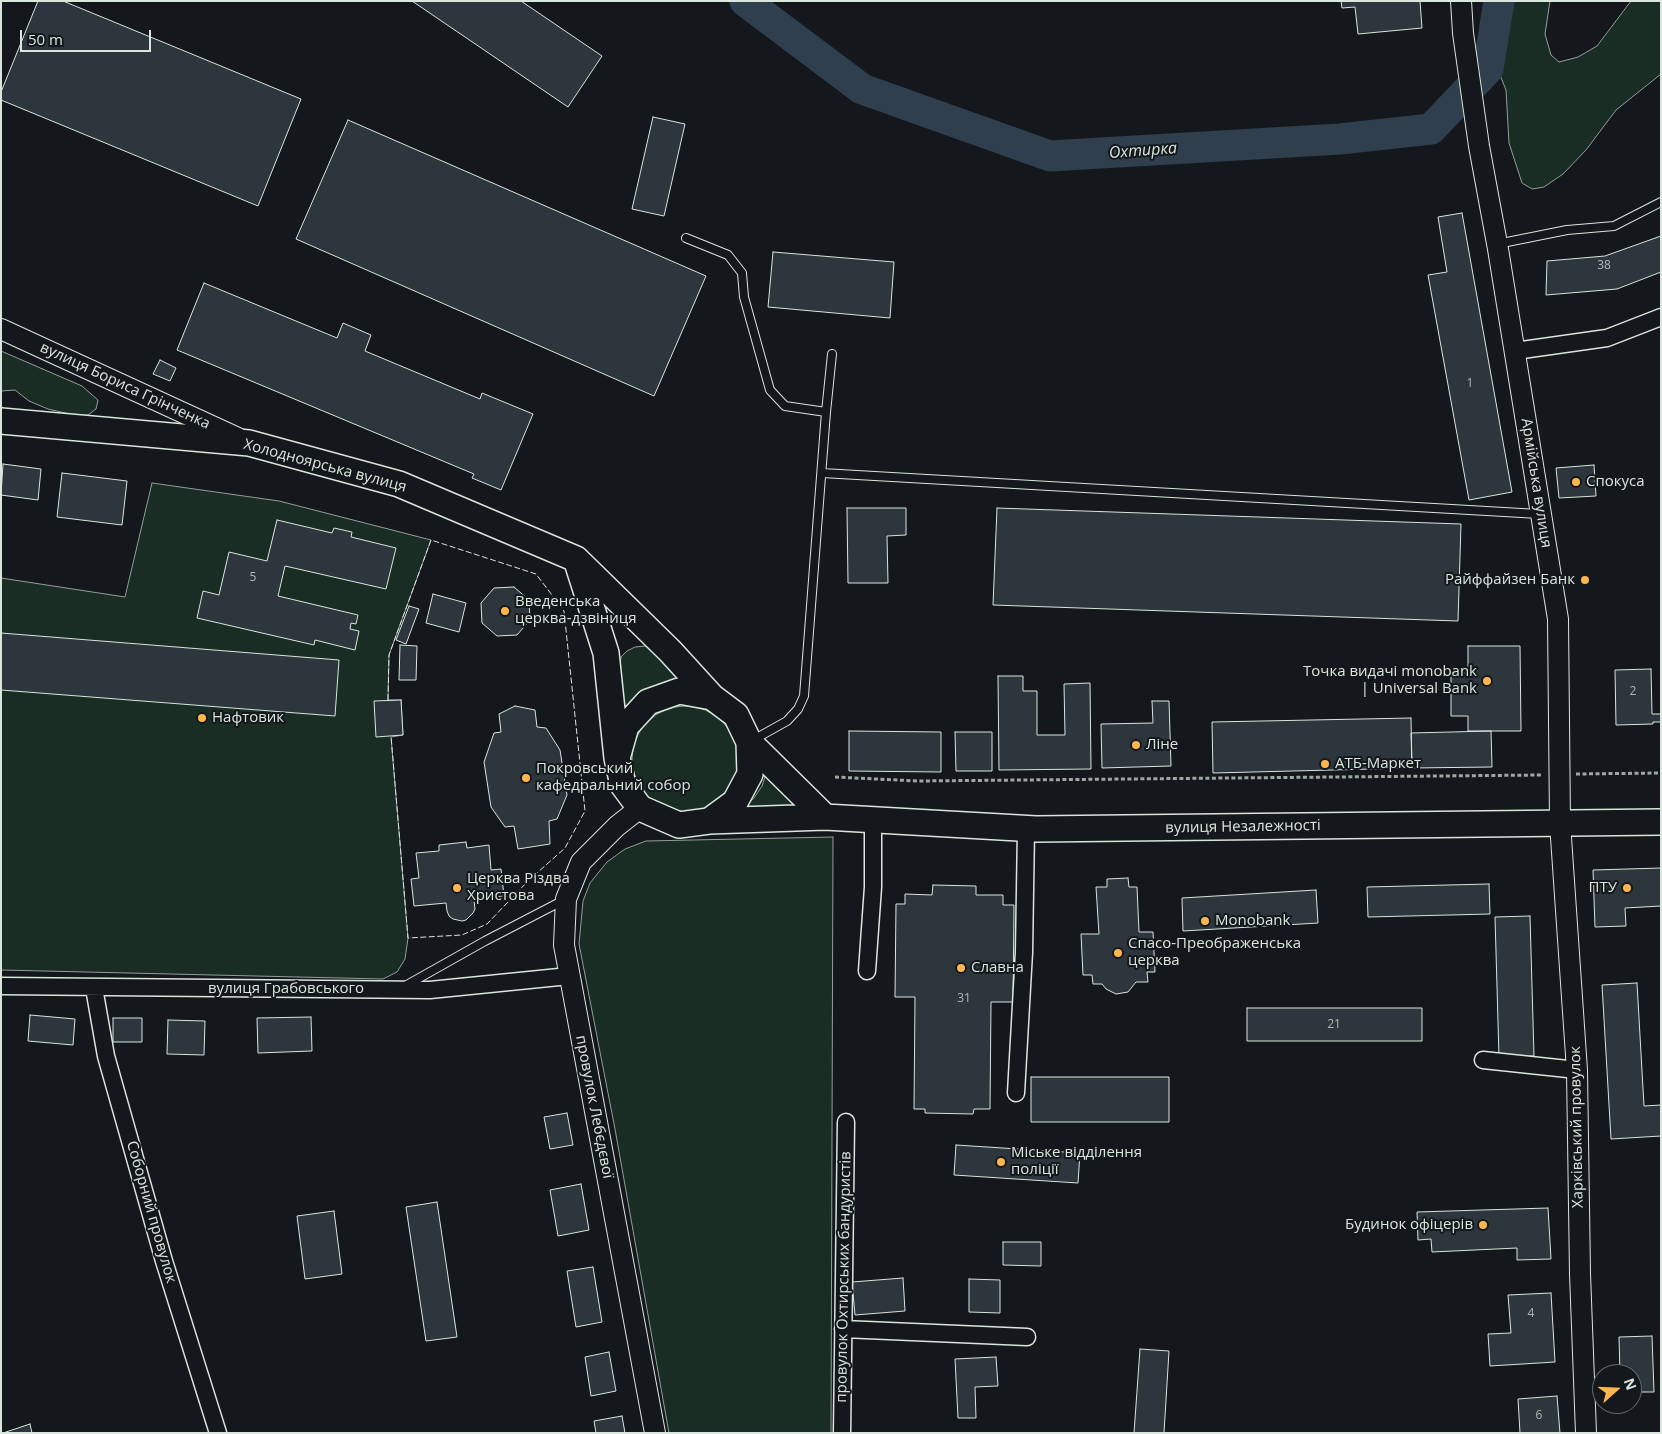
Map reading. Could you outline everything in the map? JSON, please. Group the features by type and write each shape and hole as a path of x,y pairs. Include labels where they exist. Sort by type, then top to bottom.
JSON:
{"main road":[{"name":"Холодноярська вулиця","path":"1,422 249,443 399,484 576,559"},
{"path":"576,559 670,650 712,697 736,715 750,742 825,817"},
{"path":"576,559 606,653 617,758 623,785 640,808 679,825 709,821 735,802 750,774 750,742"},
{"path":"617,758 626,726 648,702 680,691 712,697"},
{"name":"вулиця Незалежності","path":"709,821 825,817 1026,829 1661,822"}],"street":[{"name":"Армійська вулиця","path":"1461,1 1479,146 1515,351 1558,618 1560,823"},
{"path":"1515,351 1607,338 1661,317"},
{"name":"вулиця Бориса Грінченка","path":"1,329 249,443"},
{"name":"провулок Лебєдєвої","path":"640,808 617,826 581,862 566,899 564,945 655,1433"},
{"path":"866,971 872,886 873,820"},
{"name":"Харківський провулок","path":"1560,823 1576,1070 1580,1274 1586,1433"},
{"path":"1016,1093 1024,952 1026,829"},
{"name":"вулиця Грабовського","path":"1,986 430,990 569,976"},
{"name":"Соборний провулок","path":"94,988 106,1056 164,1262 218,1433"},
{"path":"1483,1060 1576,1070"},
{"name":"провулок Охтирських бандуристів","path":"842,1433 846,1122"},
{"path":"844,1329 1027,1337"}],"lane":[{"path":"1497,244 1567,230 1614,226 1661,202"},
{"path":"686,238 728,255 742,273 744,297 770,390 785,406 826,412"},
{"path":"750,742 787,721 798,708 804,696 832,354"},
{"path":"822,473 1541,514"},
{"path":"399,990 485,941 566,899"}],"path":[{"path":"835,777 927,781 1661,773"}],"green space":[{"path":"1486,1 1550,1 1545,34 1551,55 1559,62 1578,57 1597,46 1631,1 1661,1 1661,74 1616,110 1586,150 1563,174 1544,187 1532,189 1522,183 1509,143 1506,90 1487,43"},
{"path":"1,351 82,386 98,400 96,409 88,415 78,416 48,409 29,401 15,390 1,391"},
{"name":"Нафтовик","path":"152,483 279,501 431,540 389,655 388,700 401,700 403,735 391,737 408,938 405,959 397,972 383,979 1,970 1,578 125,597"},
{"path":"645,646 656,652 684,678 628,706 624,705 622,701 621,657 635,647"},
{"path":"685,706 705,710 723,721 734,739 738,759 734,779 723,797 705,808 685,812 665,808 647,797 636,779 632,759 636,739 647,721 665,710"},
{"path":"767,771 798,811 740,811 754,798 762,786"},
{"path":"833,837 831,1433 669,1433 615,1129 579,944 583,901 590,883 607,862 625,849 646,841"}],"building":[{"path":"38,1 63,1 301,99 258,206 1,100 1,92"},
{"path":"412,1 521,1 602,56 568,107"},
{"path":"1341,1 1420,1 1422,28 1358,34 1355,7 1342,8"},
{"path":"653,117 685,124 664,216 632,209"},
{"path":"348,120 706,276 654,396 296,239"},
{"path":"1462,213 1512,492 1469,500 1428,275 1447,272 1438,217"},
{"path":"1661,236 1661,272 1617,289 1546,295 1547,261 1605,256"},
{"path":"773,252 894,262 890,318 768,307"},
{"path":"204,283 337,338 343,323 371,335 365,351 480,399 482,393 533,414 501,490 472,478 474,474 177,350"},
{"path":"160,360 176,368 170,381 153,374"},
{"path":"3,464 41,469 38,500 1,495"},
{"name":"Спокуса","path":"1594,465 1596,496 1559,498 1556,468"},
{"path":"62,473 127,481 122,525 57,517"},
{"path":"847,508 906,508 906,535 887,536 888,583 848,583"},
{"path":"997,508 1461,524 1458,621 993,605"},
{"path":"277,520 332,533 334,528 352,532 351,537 396,548 386,589 285,566 278,596 358,615 356,624 351,623 350,629 359,631 355,650 315,640 314,645 197,618 203,591 219,595 229,552 267,561"},
{"name":"Введенська церква-дзвіниця","path":"514,587 529,600 530,620 517,635 497,636 482,623 481,603 494,588"},
{"path":"433,594 466,603 459,632 426,623"},
{"path":"409,606 419,609 406,644 396,640"},
{"path":"1,633 339,660 335,716 1,690"},
{"path":"400,645 417,646 416,680 399,680"},
{"path":"1468,646 1520,646 1521,731 1468,731 1468,716 1451,716 1451,673 1468,673"},
{"path":"1651,669 1652,714 1661,714 1661,722 1616,725 1615,670"},
{"path":"998,676 1023,676 1023,691 1037,691 1037,735 1065,735 1064,684 1090,683 1091,769 999,770"},
{"path":"401,700 403,735 376,737 374,701"},
{"name":"Ліне","path":"1152,701 1169,701 1171,766 1102,768 1101,724 1153,723"},
{"name":"Покровський кафедральний собор","path":"515,706 535,710 537,727 546,728 560,750 567,795 557,819 549,821 550,844 518,849 514,826 505,827 491,807 484,762 494,733 501,732 499,714"},
{"path":"1411,718 1412,768 1213,773 1212,722"},
{"path":"849,731 941,732 941,772 849,771"},
{"path":"1491,731 1492,767 1412,768 1411,733"},
{"path":"955,732 992,732 992,771 956,771"},
{"name":"Церква Різдва Христова","path":"466,842 467,848 489,845 491,870 501,869 504,896 474,900 475,909 473,913 466,920 462,921 449,916 446,903 414,906 411,879 419,878 416,853 439,851 439,845"},
{"name":"ПТУ","path":"1661,868 1661,906 1625,908 1626,926 1595,927 1593,870"},
{"name":"Спасо-Преображенська церква","path":"1128,878 1129,887 1137,887 1139,932 1153,932 1155,972 1147,972 1148,982 1136,982 1128,992 1116,994 1106,989 1102,984 1093,984 1092,975 1083,975 1081,934 1099,934 1096,887 1107,887 1107,879"},
{"path":"1489,884 1490,914 1368,917 1367,887"},
{"path":"933,885 976,886 976,895 1003,895 1003,905 1014,905 1013,1002 991,1002 990,1109 974,1109 973,1114 925,1113 925,1109 914,1109 915,997 895,997 896,904 905,904 905,894 932,895"},
{"path":"1316,890 1318,923 1183,931 1182,898"},
{"path":"1530,916 1534,1056 1499,1057 1495,917"},
{"path":"1637,983 1644,1106 1661,1105 1661,1136 1611,1139 1602,985"},
{"path":"1247,1008 1422,1008 1422,1041 1247,1041"},
{"path":"30,1015 75,1019 73,1045 28,1041"},
{"path":"311,1017 312,1051 258,1053 257,1018"},
{"path":"113,1018 142,1018 142,1042 113,1042"},
{"path":"168,1020 205,1021 204,1055 167,1054"},
{"path":"1031,1077 1169,1077 1169,1122 1031,1122"},
{"path":"567,1113 573,1145 550,1149 544,1117"},
{"path":"956,1145 1080,1153 1078,1183 954,1175"},
{"path":"581,1184 589,1230 558,1236 550,1190"},
{"path":"437,1202 457,1337 426,1341 406,1207"},
{"name":"Будинок офіцерів","path":"1548,1208 1551,1259 1517,1260 1517,1248 1432,1252 1431,1239 1418,1240 1417,1212"},
{"path":"334,1211 342,1274 305,1279 297,1216"},
{"path":"1003,1242 1041,1242 1041,1266 1003,1265"},
{"path":"593,1267 602,1322 576,1327 567,1271"},
{"path":"903,1278 905,1311 855,1315 852,1282"},
{"path":"969,1279 1000,1280 1000,1313 969,1312"},
{"path":"1551,1293 1555,1362 1490,1366 1488,1334 1511,1333 1508,1295"},
{"path":"1652,1336 1654,1392 1642,1392 1642,1364 1620,1364 1619,1337"},
{"path":"1140,1349 1169,1351 1164,1433 1134,1433"},
{"path":"609,1352 616,1391 591,1396 585,1357"},
{"path":"996,1357 998,1386 975,1387 976,1418 958,1418 955,1359"},
{"path":"1557,1396 1560,1433 1520,1433 1518,1399"},
{"path":"622,1416 625,1433 596,1433 594,1421"},
{"path":"30,1424 32,1433 3,1433"}],"waterway":[{"name":"Охтирка","path":"745,1 862,89 1050,156 1340,139 1431,129 1488,69 1499,1"}],"fence":[{"path":"388,700 389,655 431,540 536,574 564,611 585,811 565,848 528,881 487,924 462,935 408,938 391,736"}],"place":[{"name":"Спокуса","path":"1576,482"},
{"name":"Райффайзен Банк","path":"1585,580"},
{"name":"Введенська церква-дзвіниця","path":"505,611"},
{"name":"Точка видачі monobank | Universal Bank","path":"1487,681"},
{"name":"Нафтовик","path":"202,718"},
{"name":"Ліне","path":"1136,745"},
{"name":"АТБ-Маркет","path":"1325,764"},
{"name":"Покровський кафедральний собор","path":"526,778"},
{"name":"Церква Різдва Христова","path":"457,888"},
{"name":"ПТУ","path":"1627,888"},
{"name":"Monobank","path":"1205,921"},
{"name":"Спасо-Преображенська церква","path":"1118,953"},
{"name":"Славна","path":"961,968"},
{"name":"Міське відділення поліції","path":"1001,1162"},
{"name":"Будинок офіцерів","path":"1483,1225"}]}
